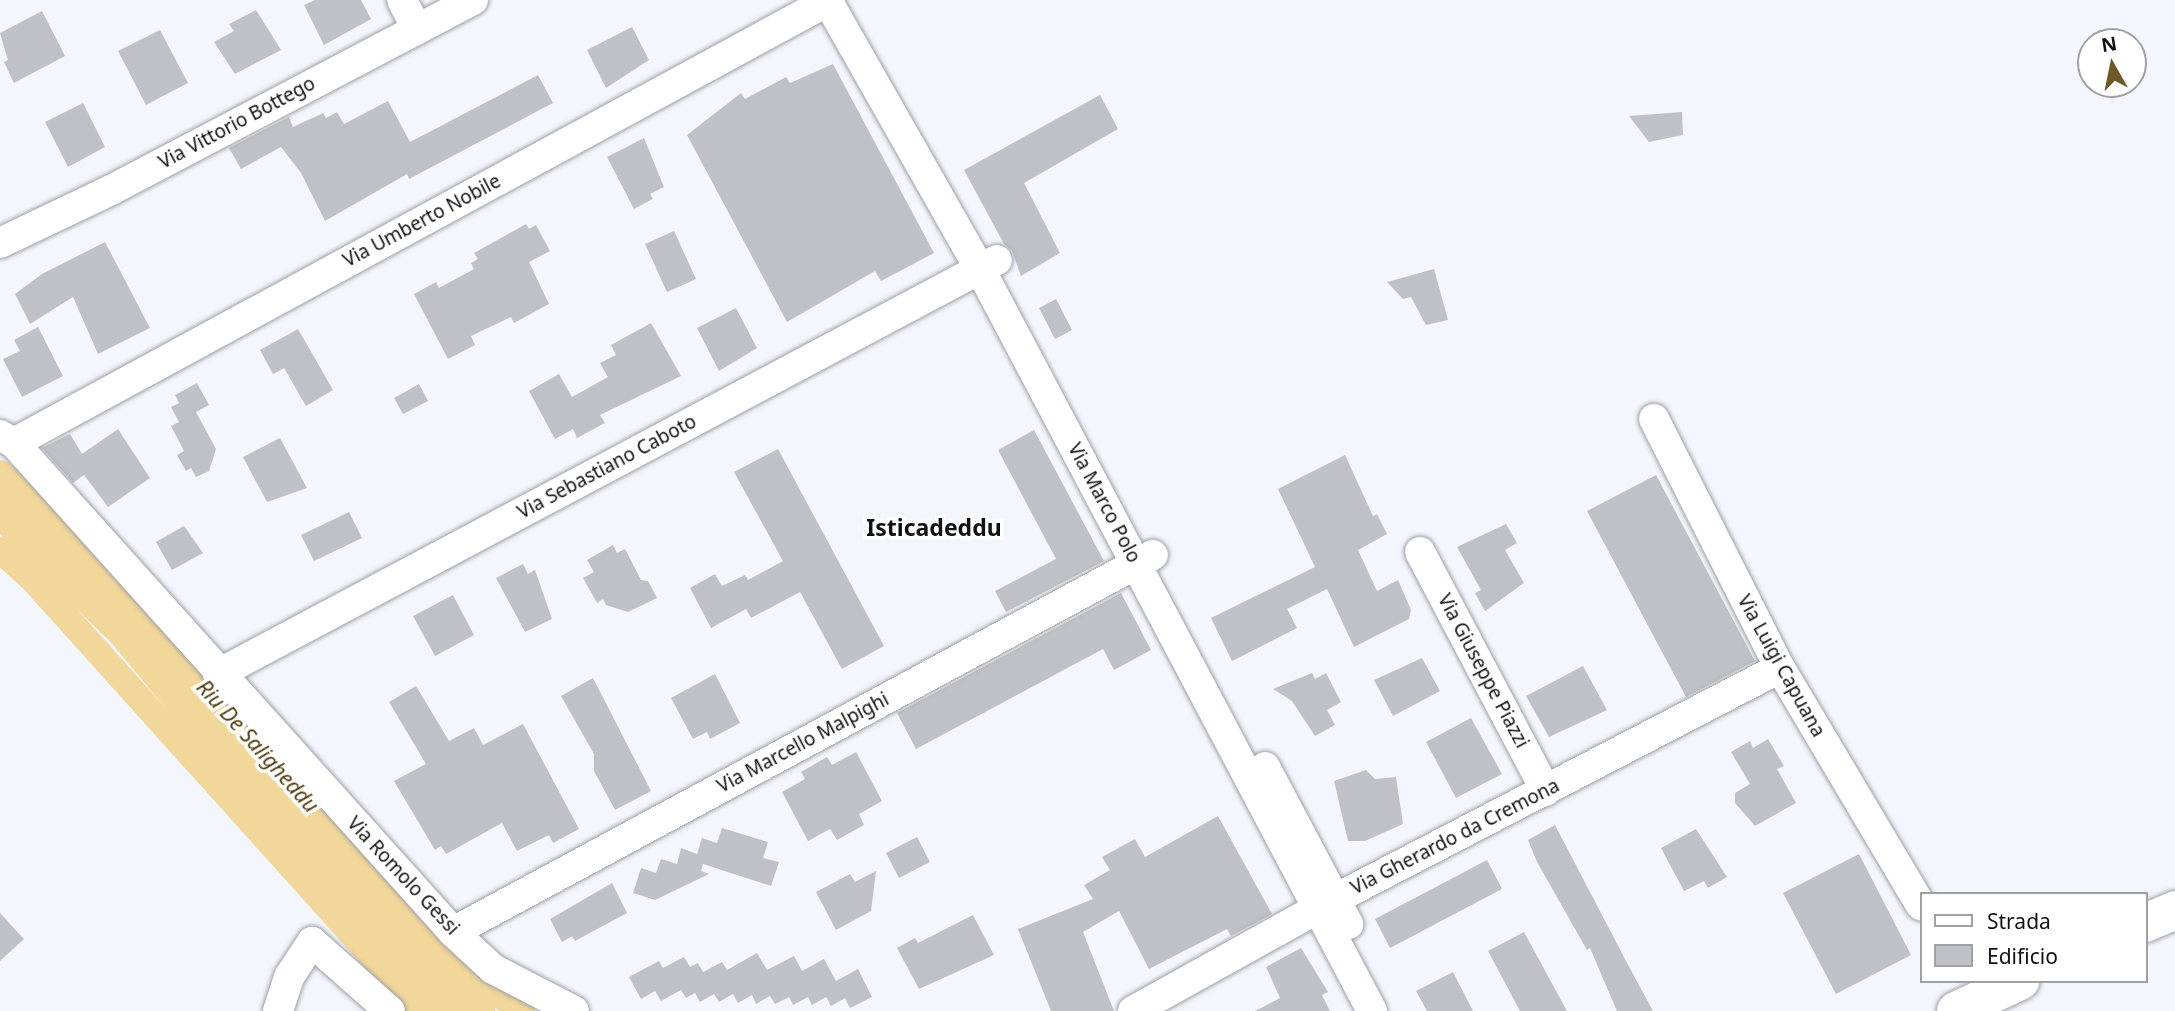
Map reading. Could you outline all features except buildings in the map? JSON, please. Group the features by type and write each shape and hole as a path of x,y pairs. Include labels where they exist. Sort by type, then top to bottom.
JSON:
{"main road":[{"path":"2147,922 2175,910"},
{"path":"1955,1011 2016,983"}],"street":[{"path":"402,0 417,29"},
{"name":"Via Vittorio Bottego","path":"0,243 111,190 473,0"},
{"name":"Via Marco Polo","path":"834,0 988,264 1327,904 1394,1011"},
{"name":"Via Umberto Nobile","path":"7,439 834,0"},
{"name":"Via Sebastiano Caboto","path":"218,674 988,264"},
{"name":"Via Luigi Capuana","path":"1654,419 1780,668 1920,903"},
{"name":"Via Romolo Gessi","path":"7,439 453,932 493,970 574,1011"},
{"name":"Via Giuseppe Piazzi","path":"1420,552 1546,791"},
{"name":"Via Marcello Malpighi","path":"453,932 1145,559"},
{"name":"Via Gherardo da Cremona","path":"1133,1011 1327,904 1780,668"},
{"name":"Via Marco Polo","path":"1327,904 1372,1011"},
{"path":"278,1011 289,977 312,942 390,1011"}],"waterway":[{"name":"Riu De Saligheddu","path":"0,473 41,507 459,968 522,1011"},
{"name":"Riu De Saligheddu","path":"0,502 129,628 311,847 394,938 459,1004 472,1011"},
{"name":"Riu De Saligheddu","path":"0,550 34,581 421,1011"}],"district":[{"name":"Isticadeddu","path":"934,527"}]}
